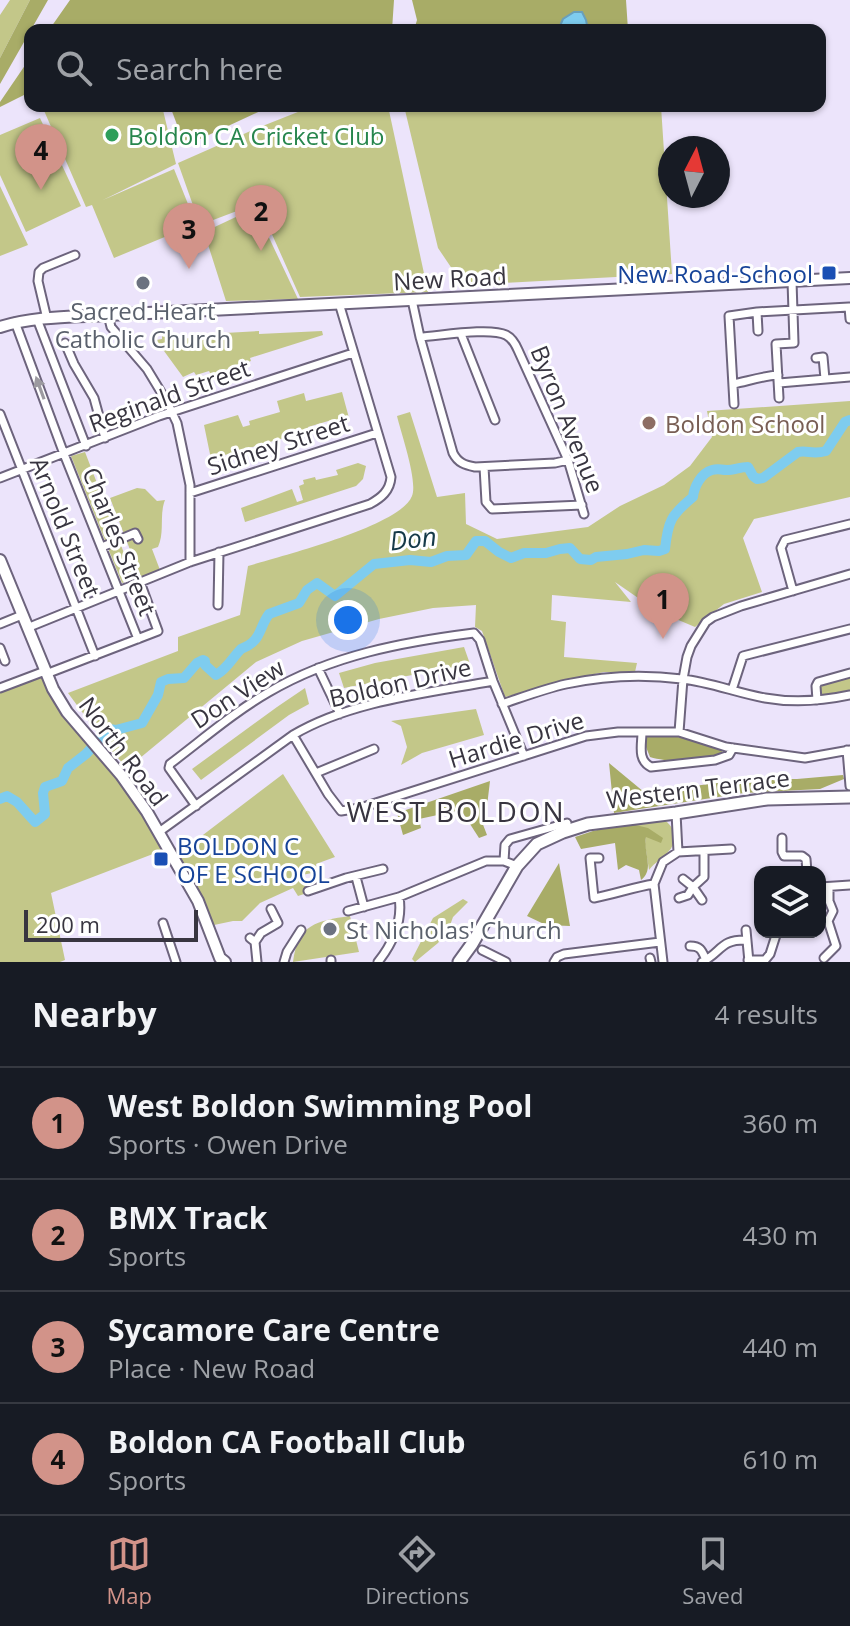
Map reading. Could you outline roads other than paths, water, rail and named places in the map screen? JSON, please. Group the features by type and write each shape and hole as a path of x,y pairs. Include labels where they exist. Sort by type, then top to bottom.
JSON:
{"main road":[{"name":"New Road","path":"0,327 15,322 108,315 850,278"},
{"name":"North Road","path":"0,560 53,689 67,712 147,812 198,901 224,962"},
{"name":"Western Terrace","path":"459,962 517,866 537,844 563,832 588,824 767,799 850,797"}],"street":[{"path":"75,255 43,268 38,281 45,319 86,446"},
{"path":"779,398 776,344 794,343 792,281"},
{"path":"412,300 456,460 465,465 484,467 568,460"},
{"path":"27,628 190,562 362,507 377,500 387,490 391,477 339,303"},
{"path":"734,404 729,316 849,307 850,319"},
{"path":"757,312 758,331"},
{"path":"108,315 111,327 147,369 172,412 181,439 190,493 190,562"},
{"name":"Charles Street","path":"15,322 138,639"},
{"name":"Byron Avenue","path":"420,337 498,332 515,342 568,460 583,510 492,509 486,502 484,467"},
{"path":"461,334 496,420"},
{"path":"65,343 94,398 105,438"},
{"name":"Reginald Street","path":"0,478 172,412 353,353"},
{"path":"816,358 823,357 825,379"},
{"path":"733,384 766,376 779,379 850,377"},
{"name":"Arnold Street","path":"0,414 95,656"},
{"name":"Sidney Street","path":"190,493 377,433"},
{"path":"793,591 781,548 785,540 850,524"},
{"path":"102,547 136,533"},
{"path":"218,605 219,552"},
{"path":"679,732 683,679 691,646 706,622 741,606 850,574"},
{"path":"0,688 158,631 140,582"},
{"path":"0,624 22,615"},
{"path":"732,690 743,656 850,629"},
{"name":"Don View","path":"196,806 169,768 170,764 236,713 269,692 318,668 382,647 474,633 480,640 493,681"},
{"path":"0,648 5,661"},
{"path":"318,668 340,714"},
{"path":"14,670 18,681"},
{"path":"817,700 818,682 850,673"},
{"path":"502,704 551,688 593,680 649,676 683,679 766,698 798,701 850,695"},
{"path":"493,681 524,756"},
{"name":"Boldon Drive","path":"159,832 311,725 387,701 493,681"},
{"name":"Hardie Drive","path":"316,773 341,811 360,808 586,736 618,732 679,732 733,748 805,758 848,750 850,786"},
{"path":"642,732 641,758 651,767 715,760 729,755 733,748"},
{"path":"293,735 316,773 374,749"},
{"path":"676,813 678,852"},
{"path":"504,861 505,845 510,839 567,823"},
{"path":"782,838 784,856 802,856 806,859 807,866"},
{"path":"663,962 654,884 663,862 678,852 731,849"},
{"path":"679,898 688,895 704,877 704,851"},
{"path":"599,858 590,858 594,901 654,884"},
{"path":"348,911 399,897 486,861 504,861 517,866"},
{"path":"308,891 383,869"},
{"path":"356,877 364,907"},
{"path":"683,879 702,900"},
{"path":"826,887 850,885"},
{"path":"824,958 836,946 828,921 833,911 826,890"},
{"path":"378,962 395,937 401,908 399,897"},
{"path":"257,962 253,940 278,923 271,909"},
{"path":"163,923 173,961"},
{"path":"284,962 301,930"},
{"path":"746,930 749,961 765,960 775,938"},
{"path":"690,946 698,946 704,961 726,942 747,940"},
{"path":"554,962 564,954 660,942"},
{"path":"482,950 506,962"},
{"path":"717,952 721,961"}],"water":[{"path":"574,12 582,12 587,24 561,24"}],"waterway":[{"name":"Don","path":"0,799 7,796 17,802 35,822 45,814 45,787 62,781 68,768 109,729 142,723 158,695 161,682 184,678 203,660 216,675 256,638 269,614 299,603 307,590 317,583 335,596 374,564 410,560 431,562 447,556 466,555 476,541 485,541 511,558 524,553 570,548 580,559 591,560 644,550 659,551 665,549 672,519 693,497 705,474 716,469 748,467 757,479 763,478 798,452 826,451 845,422 850,420"}],"place":[{"name":"Boldon CA Cricket Club","path":"112,135"},
{"name":"Boldon CA Football Club","path":"41,190"},
{"name":"BMX Track","path":"261,251"},
{"name":"Sycamore Care Centre","path":"189,269"},
{"name":"New Road-School","path":"829,273"},
{"name":"Sacred Heart Catholic Church","path":"143,283"},
{"name":"Boldon School","path":"649,423"},
{"name":"West Boldon Swimming Pool","path":"663,639"},
{"name":"BOLDON C OF E SCHOOL","path":"161,859"},
{"name":"St Nicholas' Church","path":"330,929"}],"district":[{"name":"WEST BOLDON","path":"456,811"}]}
